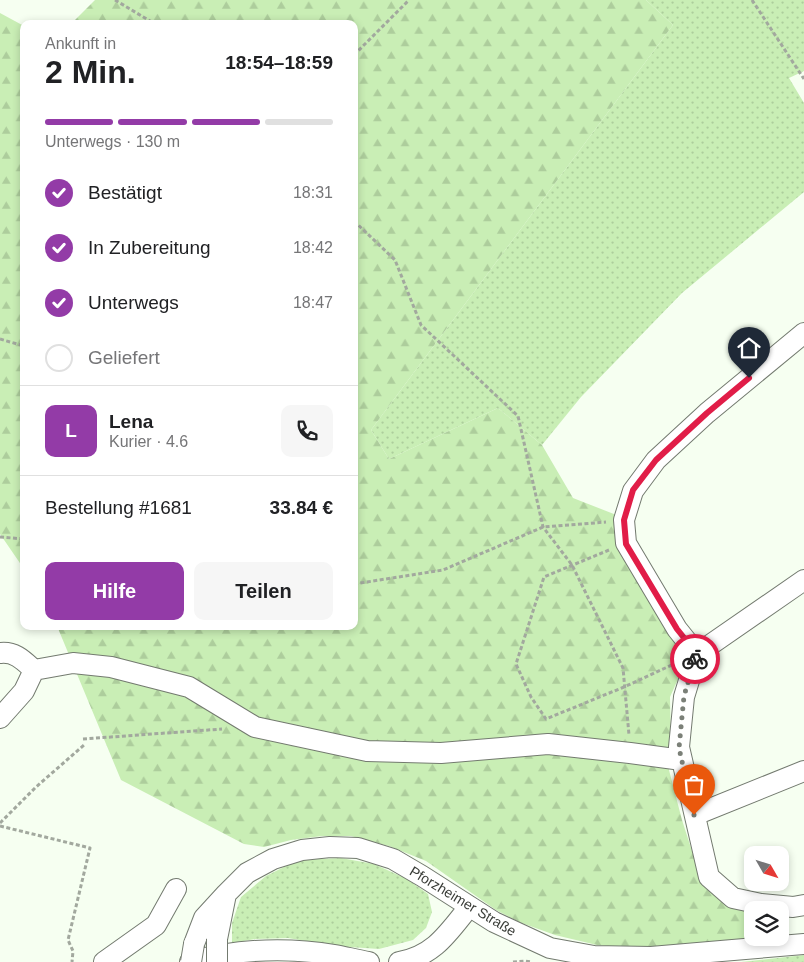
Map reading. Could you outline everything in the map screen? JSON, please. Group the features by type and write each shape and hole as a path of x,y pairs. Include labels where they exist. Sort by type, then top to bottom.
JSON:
{"street":[{"path":"697,654 677,629 626,544 624,520 633,490 656,460 707,413 804,333"},
{"path":"804,580 697,654 684,696 679,748 709,877 733,898 761,904 793,907 804,906"},
{"path":"0,653 7,652 21,658 34,670"},
{"path":"34,670 73,663 111,667 189,687 255,727 368,751 441,753 548,744 682,760"},
{"path":"0,718 24,691 34,670"},
{"path":"694,815 804,771"},
{"name":"Pforzheimer Straße","path":"192,956 204,918 247,873 273,859 302,850 330,847 358,848 393,859 494,922 550,948 594,956 651,957 804,944"},
{"path":"104,962 156,925 176,888"},
{"path":"218,961 217,939 226,894"},
{"path":"399,962 410,960 426,953 441,941 469,907"},
{"path":"192,956 268,950 335,955 369,962"}],"path":[{"path":"115,0 148,20"},
{"path":"358,51 409,0"},
{"path":"752,0 804,79"},
{"path":"358,224 395,260 421,325 518,416 542,527 572,565 623,668 630,753"},
{"path":"0,339 20,345"},
{"path":"358,583 443,570 542,527 624,520"},
{"path":"0,537 20,539"},
{"path":"626,544 544,577 516,664 531,697 546,719 697,654"},
{"path":"82,739 255,727"},
{"path":"72,962 73,951 68,940 90,848 0,825 36,788 84,745"},
{"path":"513,962 531,962"}],"green space":[{"path":"95,0 646,0 673,25 371,430 389,459 498,408 542,445 573,498 619,516 621,550 630,570 678,644 683,668 670,697 671,745 669,770 682,820 702,882 730,904 744,910 744,942 641,949 597,945 555,935 519,922 496,910 426,861 389,846 351,836 322,836 291,840 264,847 244,844 121,780 59,630 358,630 358,20 75,20"},
{"path":"646,0 804,0 804,71 789,78 804,103 804,192 682,293 581,397 542,445 498,408 389,459 371,430 673,25"},
{"path":"0,13 20,24 20,563 0,534"},
{"path":"341,858 374,864 407,879 428,894 432,912 426,928 413,940 379,949 335,946 288,938 255,939 232,943 232,923 241,897 266,876 298,860"},
{"path":"804,955 804,962 741,962"}],"way so far":[{"path":"694,815 679,748 684,696 695,659"}],"route":[{"path":"695,659 697,654 677,629 626,544 624,520 633,490 656,460 707,413 749,378"}]}
